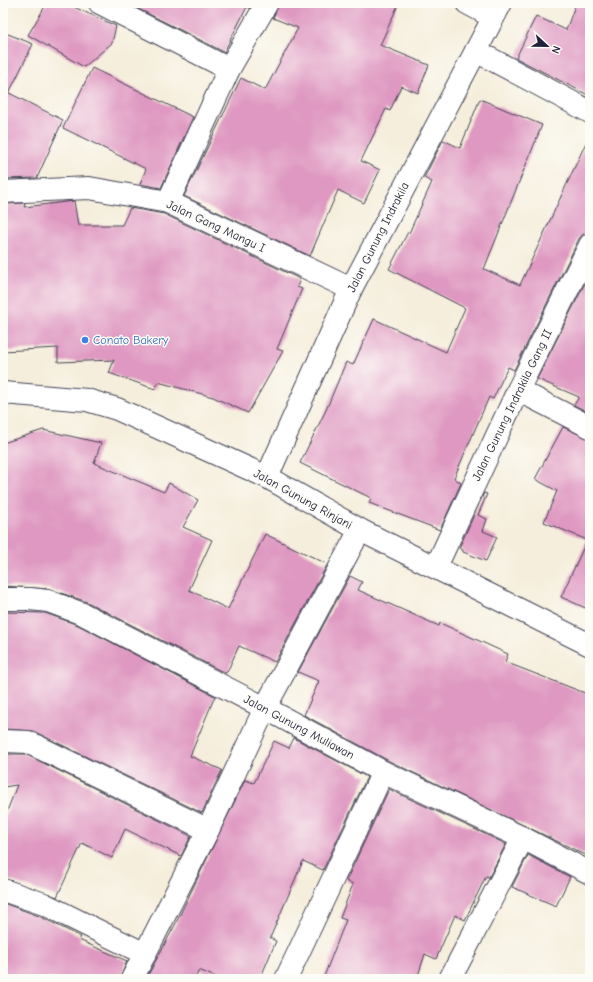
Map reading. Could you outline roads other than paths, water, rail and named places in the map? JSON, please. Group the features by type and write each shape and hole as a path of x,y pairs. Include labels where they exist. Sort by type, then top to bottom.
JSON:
{"street":[{"path":"100,3 229,69"},
{"path":"168,202 229,69 267,3"},
{"path":"467,3 497,10"},
{"name":"Jalan Gunung Indrakila","path":"267,477 351,289 497,10"},
{"path":"476,50 590,112"},
{"name":"Jalan Gang Mangu I","path":"3,192 89,188 168,202 351,289"},
{"name":"Jalan Gunung Indrakila Gang II","path":"436,567 518,390 584,272 590,245"},
{"path":"518,390 590,427"},
{"name":"Jalan Gunung Rinjani","path":"3,393 87,400 117,409 267,477 360,530 590,645"},
{"path":"132,979 208,830 265,708 360,530"},
{"name":"Jalan Gunung Muliawan","path":"3,599 48,601 83,614 265,708 383,772 523,838 590,873"},
{"path":"3,741 28,742 208,830"},
{"path":"286,979 383,772"},
{"path":"450,979 523,838"},
{"path":"3,890 44,904 145,954"}],"place":[{"name":"Conato Bakery","path":"85,340"}]}
